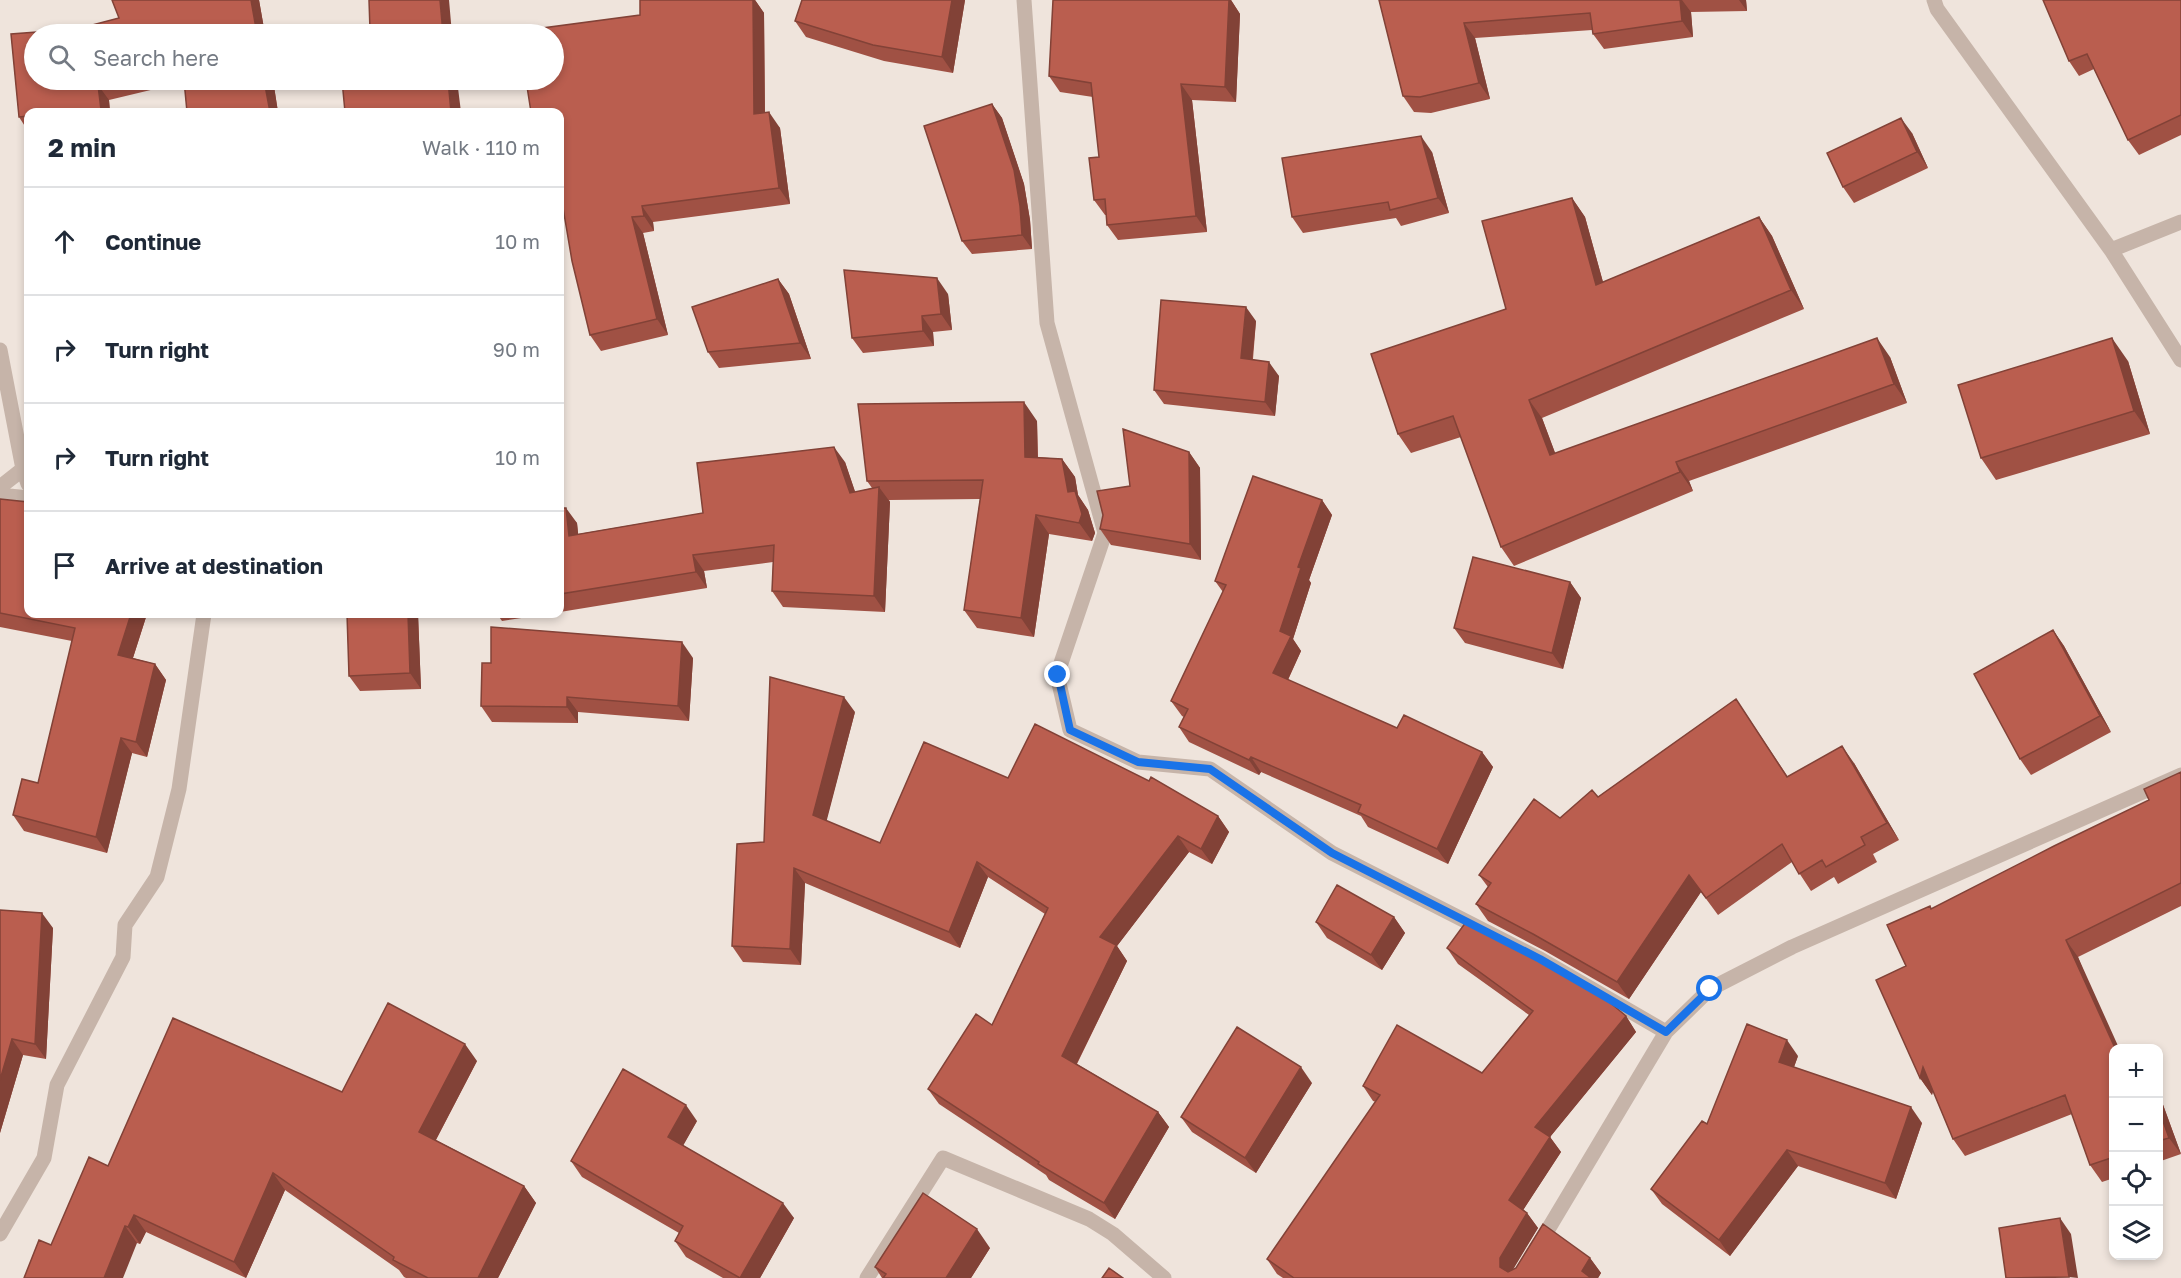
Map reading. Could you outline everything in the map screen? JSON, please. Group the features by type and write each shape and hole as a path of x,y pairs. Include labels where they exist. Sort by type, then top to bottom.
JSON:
{"street":[{"path":"1024,0 1047,323 1105,533 1058,675 1070,730 1138,762 1210,769 1332,853 1540,959 1666,1032"},
{"path":"1934,0 1937,9 2111,250 2181,360"},
{"path":"2111,250 2181,222"},
{"path":"0,350 24,467"},
{"path":"0,487 24,478"},
{"path":"0,495 24,498"},
{"path":"0,1233 44,1158 57,1085 123,957 125,925 157,877 179,789 203,618"},
{"path":"1519,1278 1666,1032 1710,989 1782,952 2181,775"},
{"path":"867,1278 943,1158 1089,1219 1113,1234 1164,1278"}],"building":[{"path":"112,0 251,0 255,24 96,24 119,18"},
{"path":"369,0 440,0 442,24 370,24"},
{"path":"640,0 753,0 754,114 769,112 779,188 642,206 644,216 632,217 657,319 590,335 572,261 564,214 564,108 530,108 528,90 564,90 564,25 640,15"},
{"path":"802,0 952,0 942,57 873,45 795,21"},
{"path":"1053,0 1229,0 1225,87 1181,84 1196,216 1107,225 1105,199 1094,200 1089,158 1099,157 1091,83 1049,76"},
{"path":"1379,0 1680,0 1682,21 1593,34 1590,13 1464,23 1479,83 1420,97 1403,96"},
{"path":"2043,0 2181,0 2181,115 2128,140 2087,54 2069,61"},
{"path":"24,33 24,90 99,90 101,108 24,108 24,116 19,117 11,34"},
{"path":"185,90 266,90 269,108 187,108"},
{"path":"343,90 449,90 451,108 345,108"},
{"path":"992,104 1014,170 1022,235 962,241 924,126"},
{"path":"1901,118 1917,152 1843,187 1827,153"},
{"path":"1421,136 1438,198 1390,210 1388,202 1292,217 1282,158"},
{"path":"1572,198 1596,285 1759,217 1791,290 1529,400 1550,455 1877,338 1894,384 1676,462 1680,472 1501,547 1453,416 1398,434 1371,354 1506,309 1482,221"},
{"path":"844,270 937,278 941,314 922,316 923,331 852,338"},
{"path":"778,279 800,343 708,352 692,307"},
{"path":"1161,300 1246,307 1241,358 1269,362 1265,402 1154,390"},
{"path":"2112,338 2134,411 1981,458 1958,385"},
{"path":"1024,402 1025,457 1062,459 1068,492 1075,491 1082,514 1079,523 1036,515 1021,618 964,610 983,480 867,481 858,404"},
{"path":"1123,429 1189,452 1190,544 1100,529 1103,515 1097,491 1130,486"},
{"path":"834,447 850,493 879,487 874,596 772,591 774,545 693,555 696,572 564,593 564,508 566,508 569,536 703,513 697,463"},
{"path":"1253,476 1322,500 1298,567 1301,568 1280,631 1291,636 1273,673 1397,728 1404,715 1482,752 1437,849 1358,812 1361,805 1251,757 1249,760 1179,727 1188,709 1171,701 1226,585 1215,581"},
{"path":"0,499 24,502 24,618 0,613"},
{"path":"1473,557 1570,582 1552,653 1454,628"},
{"path":"25,618 130,618 118,655 155,664 136,742 121,738 96,837 13,815 22,779 38,783 75,628"},
{"path":"347,618 408,618 410,673 349,676"},
{"path":"491,627 682,642 678,706 567,697 567,707 481,706 482,663 491,663"},
{"path":"2053,630 2100,716 2020,759 1974,674"},
{"path":"770,677 844,697 813,815 880,843 924,742 1008,778 1035,724 1149,781 1151,777 1218,816 1201,849 1178,836 1100,937 1116,945 1062,1056 1158,1112 1104,1203 1038,1164 1039,1162 928,1089 976,1014 992,1025 1048,908 977,862 949,932 794,868 790,949 732,946 737,844 764,842"},
{"path":"1736,699 1787,777 1842,746 1887,823 1861,837 1865,845 1826,867 1822,860 1799,874 1782,844 1706,898 1689,875 1617,982 1476,904 1491,883 1479,875 1534,799 1560,818 1592,790 1598,797"},
{"path":"2181,772 2181,883 2066,940 2113,1044 2109,1044 2109,1159 2090,1165 2065,1095 1953,1139 1923,1067 1920,1078 1876,980 1906,966 1887,925 1930,906 1931,909 2149,800 2144,789"},
{"path":"1337,885 1394,917 1371,955 1316,922"},
{"path":"0,910 42,913 35,1044 12,1039 0,1080"},
{"path":"1466,922 1525,952 1607,1000 1626,1016 1535,1127 1550,1137 1509,1200 1527,1213 1500,1258 1500,1267 1508,1272 1516,1268 1543,1224 1590,1258 1582,1271 1591,1278 1294,1278 1267,1259 1380,1095 1363,1086 1397,1025 1482,1073 1533,1011 1447,948"},
{"path":"388,1003 465,1044 419,1132 524,1186 478,1278 428,1278 393,1260 394,1257 273,1173 234,1262 134,1215 128,1227 125,1226 104,1278 24,1278 39,1240 51,1245 89,1157 108,1166 173,1018 342,1092"},
{"path":"1747,1024 1787,1040 1779,1062 1911,1107 1885,1183 1787,1150 1719,1240 1651,1189 1702,1121 1707,1124"},
{"path":"1237,1027 1301,1067 1245,1158 1181,1117"},
{"path":"623,1069 686,1105 668,1137 783,1203 740,1278 675,1241 683,1226 571,1161"},
{"path":"2163,1121 2169,1138 2163,1140"},
{"path":"923,1193 977,1229 946,1278 883,1278 886,1274 875,1267"},
{"path":"2060,1218 2069,1277 2006,1278 1999,1228"},
{"path":"1109,1268 1123,1278 1102,1278"}],"route":[{"path":"1058,675 1070,730 1138,762 1210,769 1332,853 1540,959 1666,1032 1710,989"}]}
